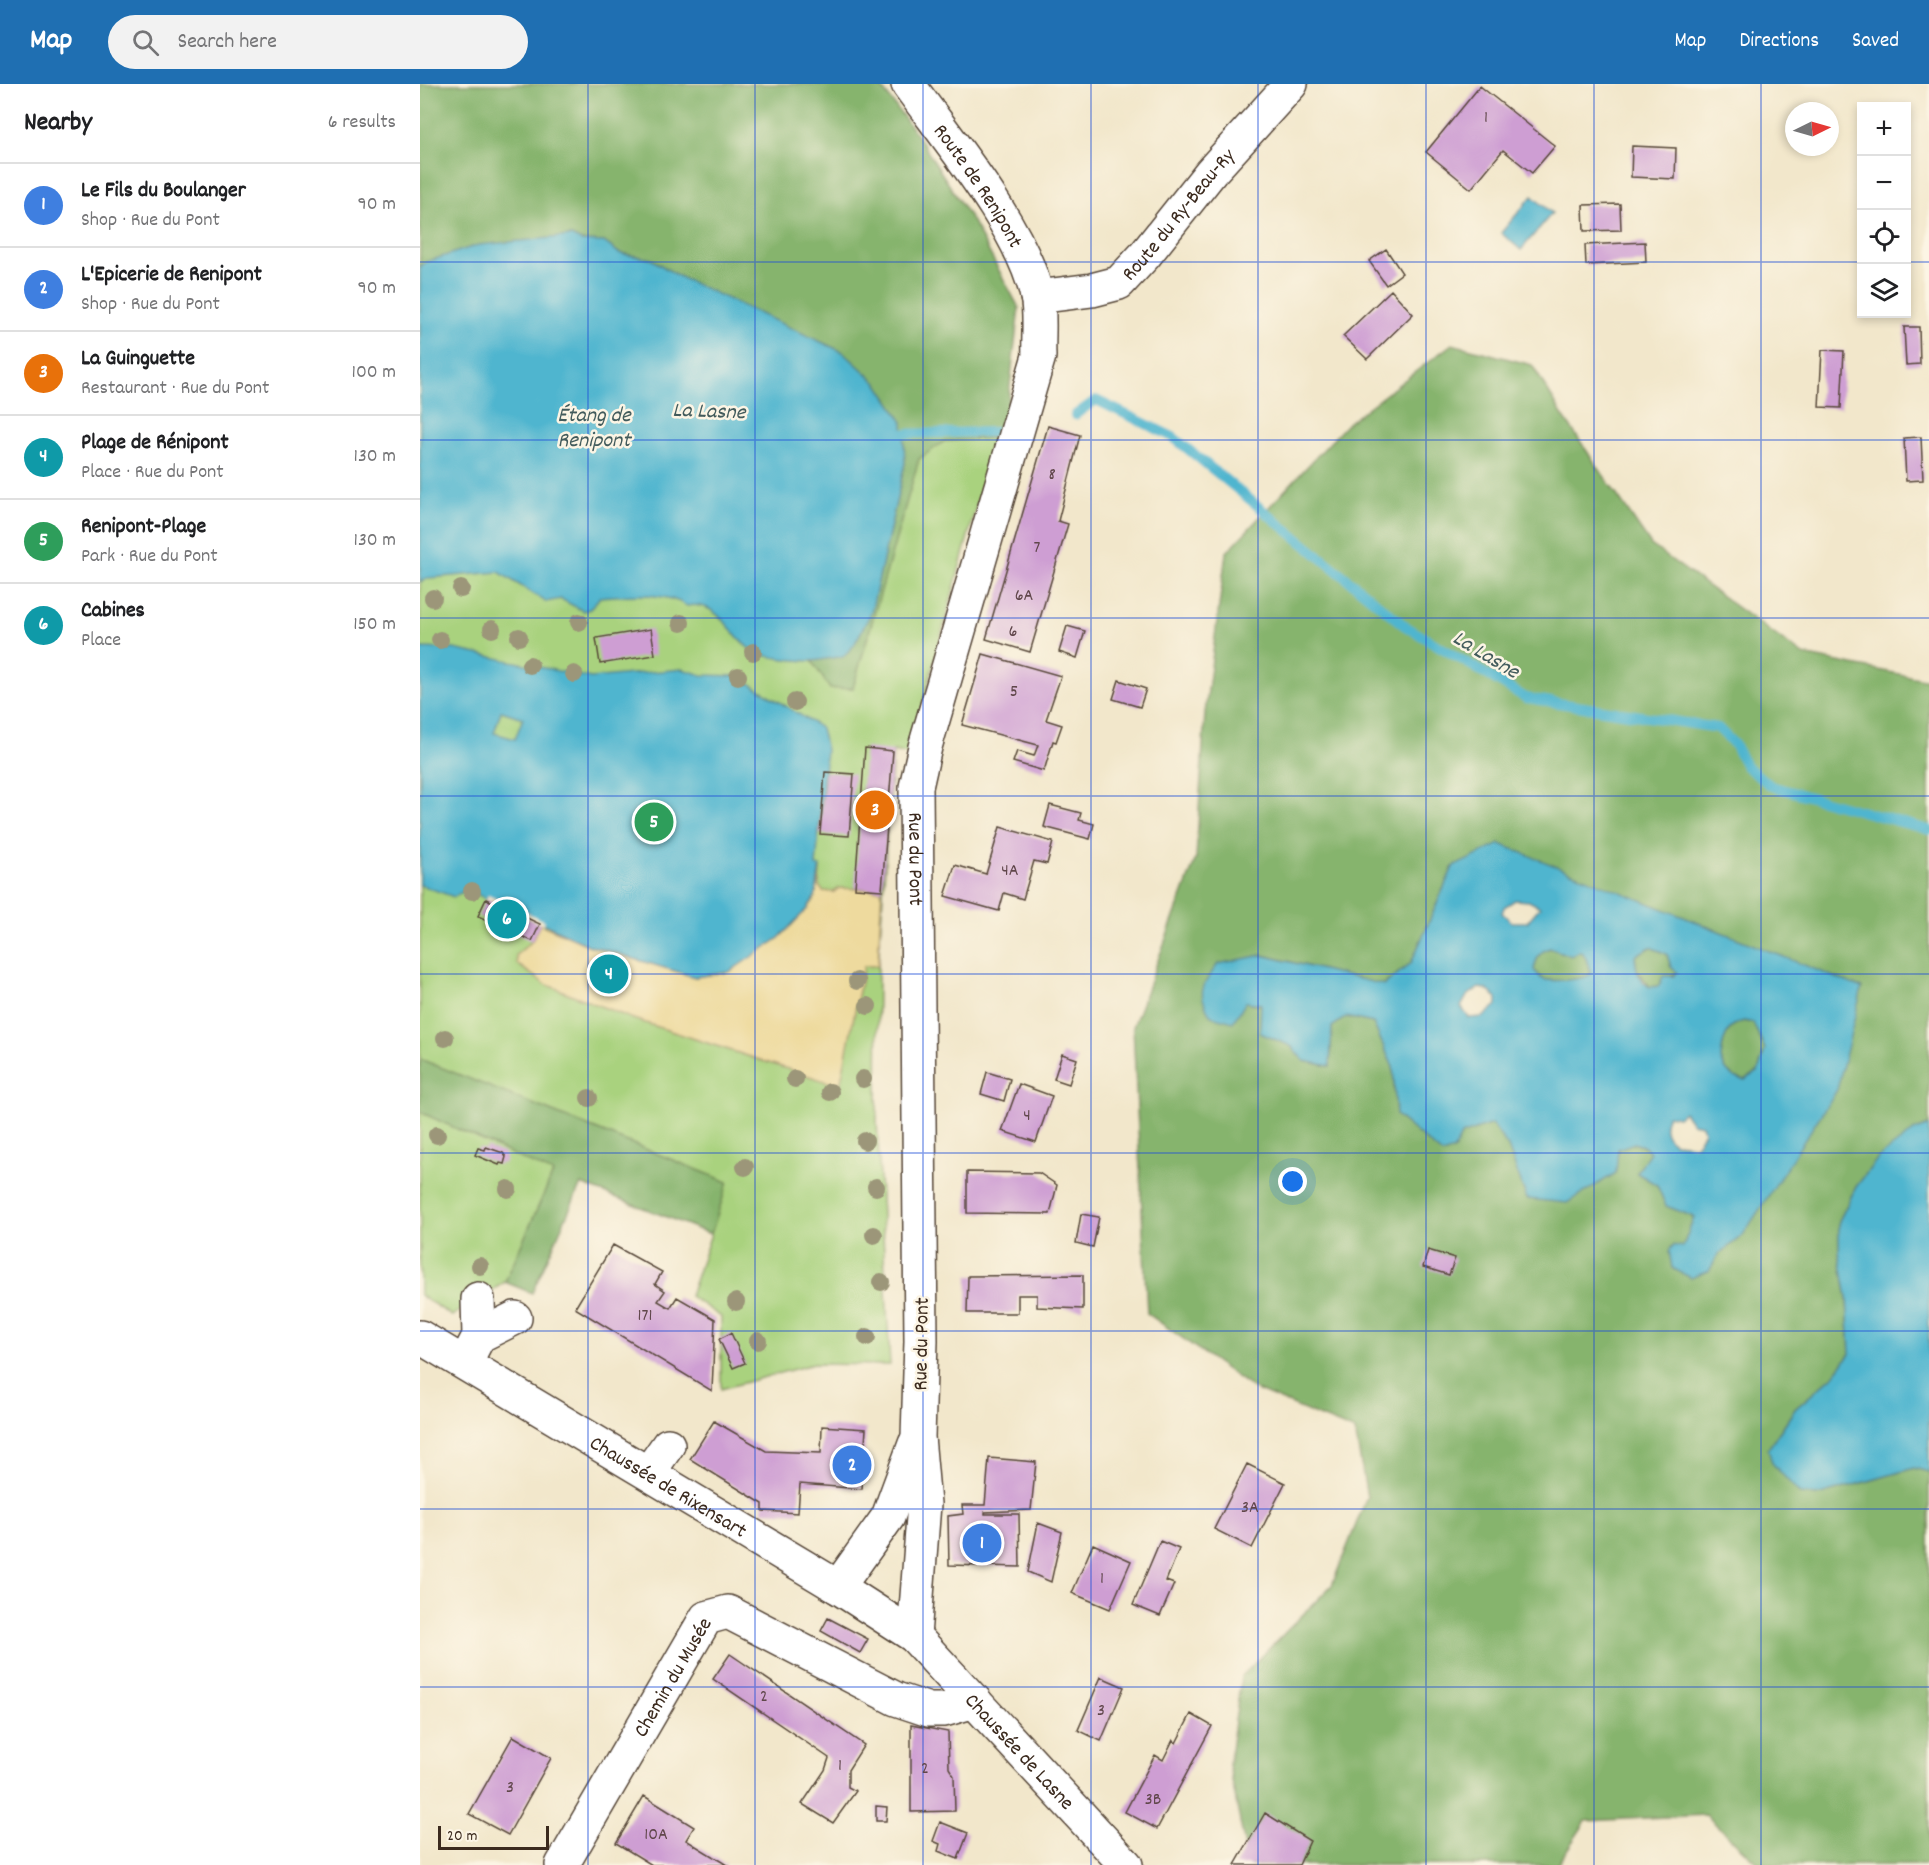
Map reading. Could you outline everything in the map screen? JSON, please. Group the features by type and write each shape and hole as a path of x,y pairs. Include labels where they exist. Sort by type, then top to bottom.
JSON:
{"street":[{"name":"Route de Renipont","path":"908,84 1006,223 1020,249 1037,297"},
{"name":"Route du Ry-Beau-Ry","path":"1037,297 1092,290 1119,283 1145,255 1211,172 1291,84"},
{"name":"Rue du Pont","path":"914,1636 924,1504 918,1437 921,1341 916,787 938,678 998,464 1039,356 1037,297"},
{"path":"472,1349 478,1299"},
{"path":"472,1349 515,1318"},
{"name":"Chaussée de Rixensart","path":"420,1337 472,1349 649,1472 914,1636"},
{"name":"Rue du Pont","path":"838,1587 888,1516 918,1437"},
{"path":"649,1472 668,1445"},
{"name":"Chemin du Musée","path":"562,1865 706,1618 728,1612 886,1694 929,1710 944,1710 975,1701"},
{"name":"Chaussée de Lasne","path":"914,1636 1126,1865"}],"green space":[{"path":"420,84 879,84 917,135 973,222 1019,308 1007,411 995,438 945,441 919,459 853,688 830,689 812,661 830,656 871,613 905,463 680,277 651,259 619,253 604,242 581,241 571,236 426,262 420,267"},
{"path":"621,183 998,426 909,754 893,751 878,966 877,1122 890,1365 813,1364 721,1389 721,1317 690,1296 711,1234 554,1173 505,1282 452,1316 420,1295 420,218"},
{"path":"1452,344 1532,365 1563,416 1651,545 1803,655 1929,680 1929,1125 1915,1130 1856,1187 1839,1221 1839,1252 1847,1298 1850,1354 1833,1376 1795,1409 1768,1449 1800,1494 1820,1495 1914,1468 1929,1472 1929,1865 1759,1865 1706,1815 1586,1821 1557,1865 1250,1865 1248,1863 1229,1765 1241,1677 1332,1585 1367,1497 1355,1431 1254,1389 1147,1313 1133,1027 1196,858 1205,713 1226,553 1349,422","holes":["1453,867 1862,988 1743,1235 1719,1254 1708,1271 1679,1248 1683,1247 1694,1217 1666,1206 1657,1185 1637,1173 1650,1152 1642,1146 1631,1144 1618,1149 1616,1160 1527,1199 1508,1146 1492,1124 1461,1135 1454,1150 1442,1154 1396,1115 1393,1067 1373,1023 1346,1017 1332,1027 1330,1066 1304,1061 1291,1046 1260,1033 1261,1005 1246,1002 1263,955 1383,985 1411,963"]},
{"path":"1651,947 1667,954 1671,967 1677,972 1659,986 1650,987 1637,970 1635,955"},
{"path":"1550,948 1563,953 1580,951 1585,955 1591,974 1566,980 1541,978 1534,970 1536,962 1541,953"},
{"path":"1744,1021 1753,1023 1765,1049 1758,1072 1745,1080 1730,1074 1721,1059 1722,1046 1729,1030"},
{"path":"420,1059 728,1182 711,1234 581,1184 532,1293 505,1282 553,1173 420,1112"}],"sand":[{"path":"820,867 819,886 823,891 834,892 839,888 882,890 878,966 864,966 840,1086 633,1019 545,984 517,964 516,955 532,941 540,924 588,945 695,977 728,972 779,938 807,909 815,897"}],"water":[{"path":"1532,196 1552,213 1521,250 1501,233"},
{"name":"Étang de Renipont","path":"571,236 581,241 604,242 619,253 651,259 680,277 843,352 878,384 903,422 905,463 871,613 854,645 843,657 805,661 756,653 744,644 716,613 708,608 687,606 678,601 657,596 600,597 590,609 583,611 561,599 546,602 499,572 429,578 420,582 420,267 426,262 478,245"},
{"path":"420,648 454,649 591,678 682,669 702,675 738,676 821,728 826,750 816,866 820,867 815,897 807,909 779,938 729,972 695,977 588,945 488,896 486,899 466,892 454,897 420,885","holes":["501,711 523,718 515,739 494,733"]},
{"path":"1500,844 1862,988 1837,1090 1743,1235 1719,1254 1709,1271 1691,1278 1672,1268 1669,1251 1673,1245 1683,1247 1694,1217 1666,1206 1657,1185 1637,1173 1650,1152 1643,1146 1634,1143 1618,1149 1616,1173 1567,1203 1527,1199 1508,1147 1492,1124 1461,1135 1454,1150 1442,1154 1396,1115 1393,1067 1373,1023 1346,1017 1332,1027 1330,1066 1304,1061 1291,1046 1260,1033 1261,1004 1246,1002 1233,1022 1211,1016 1206,1008 1202,995 1203,989 1218,964 1262,955 1384,985 1411,963 1453,867","holes":["1515,900 1529,901 1540,907 1527,922 1512,922 1502,913 1504,907","1650,947 1667,954 1671,967 1677,972 1674,976 1663,976 1659,986 1650,987 1640,978 1635,956","1550,948 1571,956 1580,951 1585,956 1591,974 1566,980 1545,980 1534,970 1537,959 1543,951","1479,988 1486,989 1497,998 1497,1005 1483,1017 1469,1018 1461,1007 1467,996","1744,1021 1753,1023 1765,1049 1758,1072 1745,1080 1730,1074 1721,1059 1724,1040 1733,1026","1684,1112 1692,1123 1702,1125 1704,1132 1696,1145 1675,1143 1668,1138 1665,1127 1668,1115 1678,1117"]},
{"path":"1929,1125 1929,1472 1914,1468 1820,1495 1800,1494 1772,1463 1768,1449 1795,1409 1833,1376 1850,1354 1847,1298 1839,1252 1839,1221 1856,1187 1878,1158 1915,1130"}],"pier":[{"path":"488,895 545,921 543,925 486,899"}],"building":[{"path":"1480,86 1555,146 1532,173 1503,150 1471,189 1426,152"},
{"path":"1632,146 1676,148 1675,179 1631,177"},
{"path":"1620,204 1621,230 1584,231 1583,205"},
{"path":"1645,242 1646,262 1586,265 1585,245"},
{"path":"1386,249 1402,273 1386,285 1369,261"},
{"path":"1391,290 1413,314 1367,359 1343,336"},
{"path":"1904,327 1919,327 1920,364 1906,365"},
{"path":"1822,350 1844,351 1841,408 1819,407"},
{"path":"1048,426 1080,435 1058,521 1068,524 1030,652 986,639"},
{"path":"1921,437 1923,480 1906,481 1904,438"},
{"path":"1067,626 1085,631 1077,658 1059,652"},
{"path":"651,629 655,655 600,664 596,638"},
{"path":"983,654 1061,676 1046,720 1062,725 1056,742 1053,741 1044,771 1013,762 1017,751 1034,756 1038,745 962,725"},
{"path":"1119,680 1146,689 1140,707 1113,699"},
{"path":"865,748 893,751 882,890 855,888"},
{"path":"825,772 854,774 849,836 820,834"},
{"path":"1050,805 1081,813 1079,820 1094,824 1090,839 1044,827"},
{"path":"1000,827 1053,842 1047,864 1034,861 1023,899 1004,893 999,911 945,896 955,865 986,874"},
{"path":"486,899 540,924 532,941 478,916"},
{"path":"1062,1054 1077,1059 1069,1084 1054,1079"},
{"path":"987,1072 1010,1079 1004,1101 981,1094"},
{"path":"1019,1084 1052,1096 1036,1142 1002,1131"},
{"path":"486,1147 503,1153 506,1157 504,1164 499,1165 475,1155 478,1148 485,1150"},
{"path":"967,1172 1039,1173 1057,1185 1050,1214 967,1213"},
{"path":"1081,1214 1099,1217 1093,1247 1076,1243"},
{"path":"613,1245 662,1272 655,1284 665,1291 658,1301 670,1308 677,1297 715,1319 712,1391 575,1308"},
{"path":"1428,1250 1455,1258 1449,1275 1423,1267"},
{"path":"1083,1275 1083,1309 1037,1307 1037,1295 1018,1295 1018,1313 967,1313 968,1276"},
{"path":"731,1333 745,1363 733,1368 719,1339"},
{"path":"714,1421 766,1451 821,1453 822,1426 866,1429 862,1489 800,1484 798,1513 763,1511 763,1504 690,1459"},
{"path":"989,1458 1036,1462 1031,1510 985,1512 985,1514 1019,1514 1020,1567 949,1565 948,1516 963,1514 962,1505 985,1505"},
{"path":"1247,1464 1285,1483 1252,1548 1214,1529"},
{"path":"1038,1523 1062,1532 1051,1582 1028,1572"},
{"path":"1160,1541 1179,1549 1166,1581 1174,1584 1160,1616 1133,1605"},
{"path":"1093,1544 1131,1561 1110,1609 1072,1593"},
{"path":"828,1618 868,1639 860,1653 821,1631"},
{"path":"730,1654 864,1745 848,1770 848,1787 856,1791 833,1823 802,1804 825,1770 829,1758 713,1679"},
{"path":"1101,1677 1124,1687 1101,1741 1078,1730"},
{"path":"1191,1714 1212,1726 1157,1829 1125,1812 1155,1755 1163,1760 1173,1740 1176,1743"},
{"path":"911,1725 948,1732 949,1768 954,1776 955,1811 911,1812"},
{"path":"513,1736 551,1758 508,1835 469,1814"},
{"path":"644,1796 694,1827 686,1840 727,1865 652,1865 616,1843"},
{"path":"876,1806 887,1807 886,1821 876,1821"},
{"path":"1265,1813 1310,1841 1299,1865 1235,1865"},
{"path":"940,1822 968,1833 958,1859 938,1851 940,1844 933,1841"}],"waterway":[{"name":"La Lasne","path":"1075,415 1096,400 1173,437 1405,626 1526,698 1718,728 1734,744 1746,766 1771,786 1929,830"},
{"name":"La Lasne","path":"891,434 997,432"}],"place":[{"name":"La Guinguette","path":"875,810"},
{"name":"Renipont-Plage","path":"654,822"},
{"name":"Cabines","path":"507,919"},
{"name":"Plage de Rénipont","path":"609,974"},
{"name":"L'Epicerie de Renipont","path":"852,1465"},
{"name":"Le Fils du Boulanger","path":"982,1543"}]}
